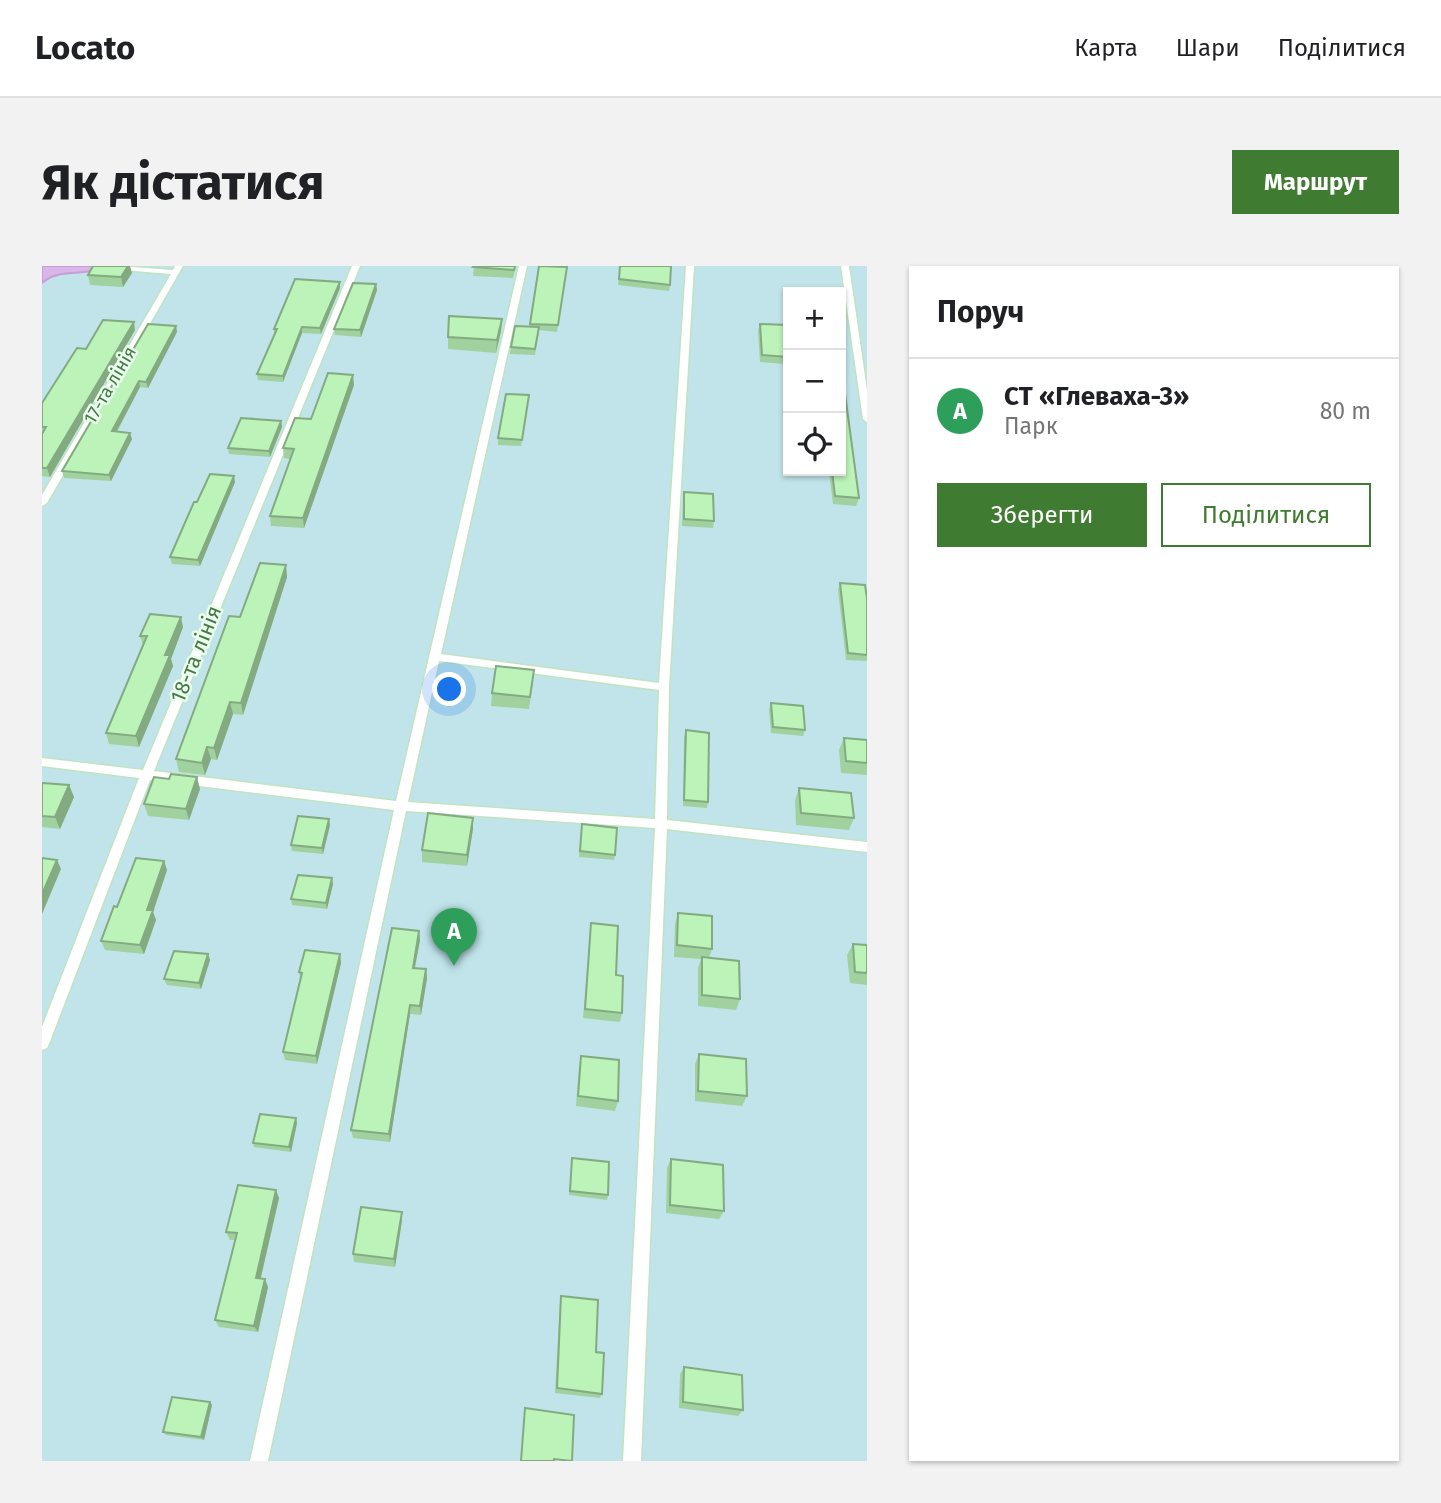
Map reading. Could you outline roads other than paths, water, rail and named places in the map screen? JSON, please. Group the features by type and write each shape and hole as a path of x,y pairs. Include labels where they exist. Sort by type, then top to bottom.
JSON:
{"lane":[{"name":"18-та лінія","path":"42,1044 146,776 356,266"},
{"path":"258,1461 401,806 523,266"},
{"path":"632,1461 661,824 664,687 690,266"},
{"path":"845,266 867,419"},
{"path":"122,268 177,269"},
{"name":"17-та лінія","path":"42,503 177,269"},
{"path":"435,657 664,687"},
{"path":"42,762 401,806 661,824 867,847"}],"place":[{"name":"СТ «Глеваха-3»","path":"454,966"}]}
